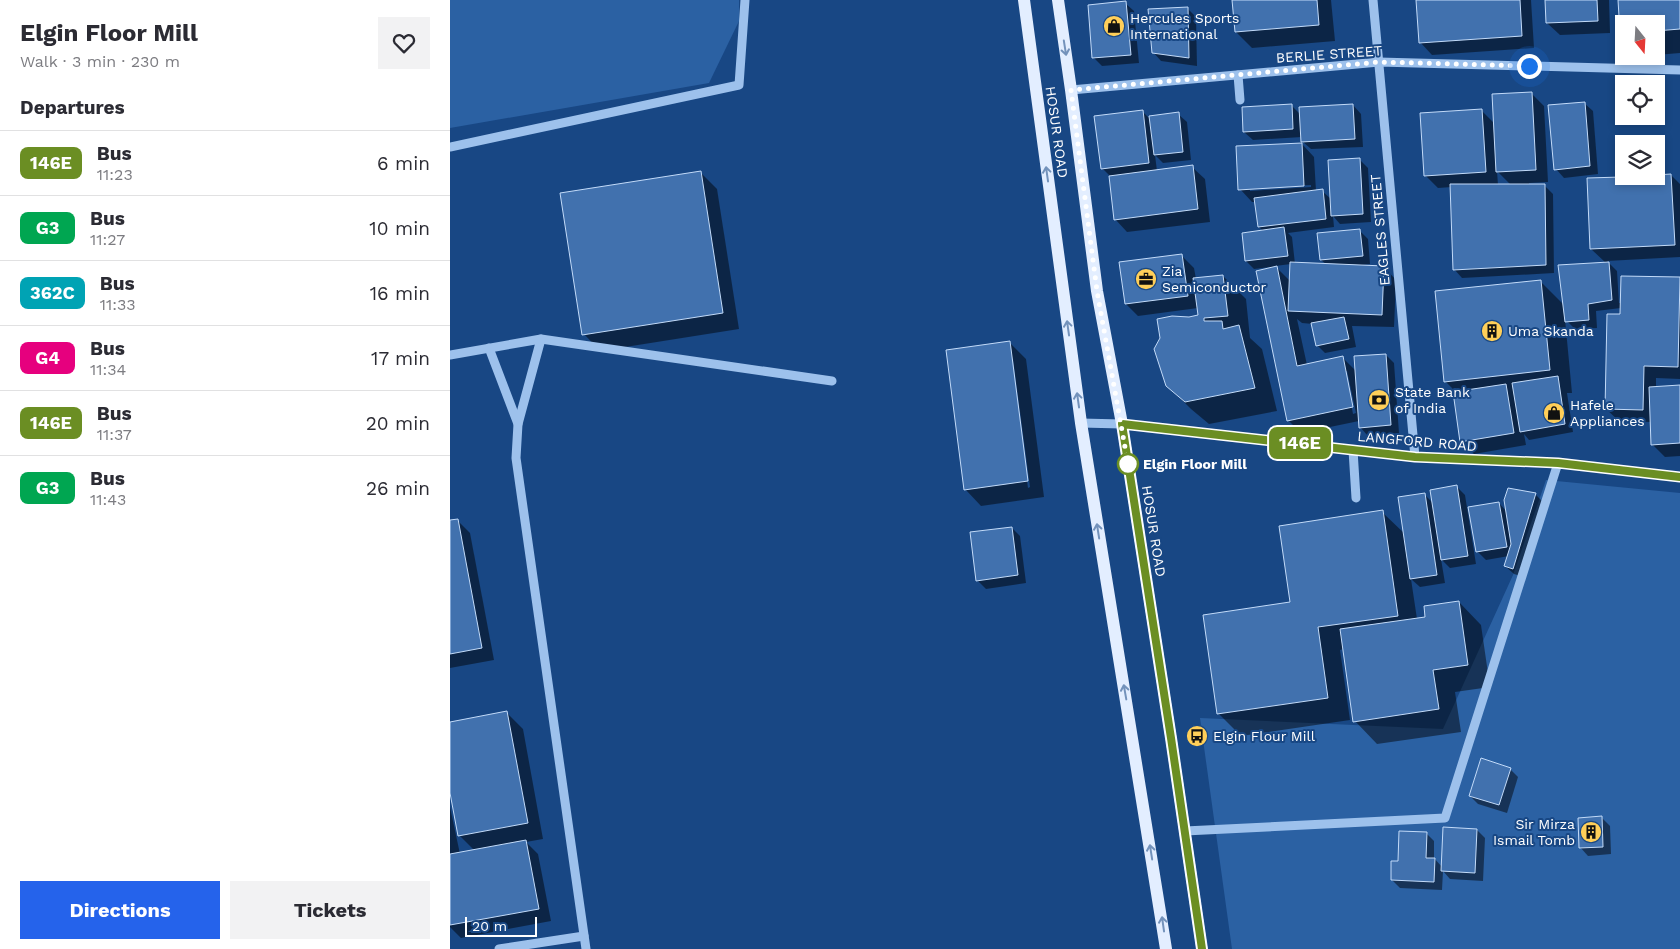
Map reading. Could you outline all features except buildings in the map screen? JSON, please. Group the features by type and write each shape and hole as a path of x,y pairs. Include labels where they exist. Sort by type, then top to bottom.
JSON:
{"main road":[{"name":"HOSUR ROAD","path":"1024,0 1081,423 1166,949"},
{"name":"HOSUR ROAD","path":"1058,0 1097,291 1122,424 1202,949"}],"street":[{"path":"450,147 739,85 745,0"},
{"name":"EAGLES STREET","path":"1373,0 1415,457"},
{"name":"BERLIE STREET","path":"1071,90 1379,62 1680,70"},
{"path":"1238,75 1240,100"},
{"path":"541,339 518,424 516,458 586,949"},
{"path":"450,355 541,339 832,381"},
{"path":"489,348 518,424"},
{"name":"LANGFORD ROAD","path":"1081,423 1122,424 1415,457 1558,463 1680,477"},
{"path":"1353,450 1356,498"},
{"path":"1185,831 1445,818 1558,463"},
{"path":"499,949 584,936"}],"shaded area":[{"path":"450,0 739,0 739,21 709,83 450,128"},
{"path":"1546,480 1680,493 1680,949 1232,949 1200,718 1443,729 1513,575"}],"bus line":[{"name":"146E","path":"1202,949 1122,424 1415,457 1558,463 1680,477"}],"place":[{"name":"Hercules Sports International","path":"1114,26"},
{"name":"Zia Semiconductor","path":"1146,279"},
{"name":"Uma Skanda","path":"1492,331"},
{"name":"State Bank of India","path":"1379,400"},
{"name":"Hafele Appliances","path":"1554,413"},
{"name":"Elgin Floor Mill","path":"1128,464"},
{"name":"Elgin Flour Mill","path":"1197,736"},
{"name":"Sir Mirza Ismail Tomb","path":"1591,832"}],"route":[{"path":"1128,464 1097,291 1071,90 1379,62 1529,66"}]}
